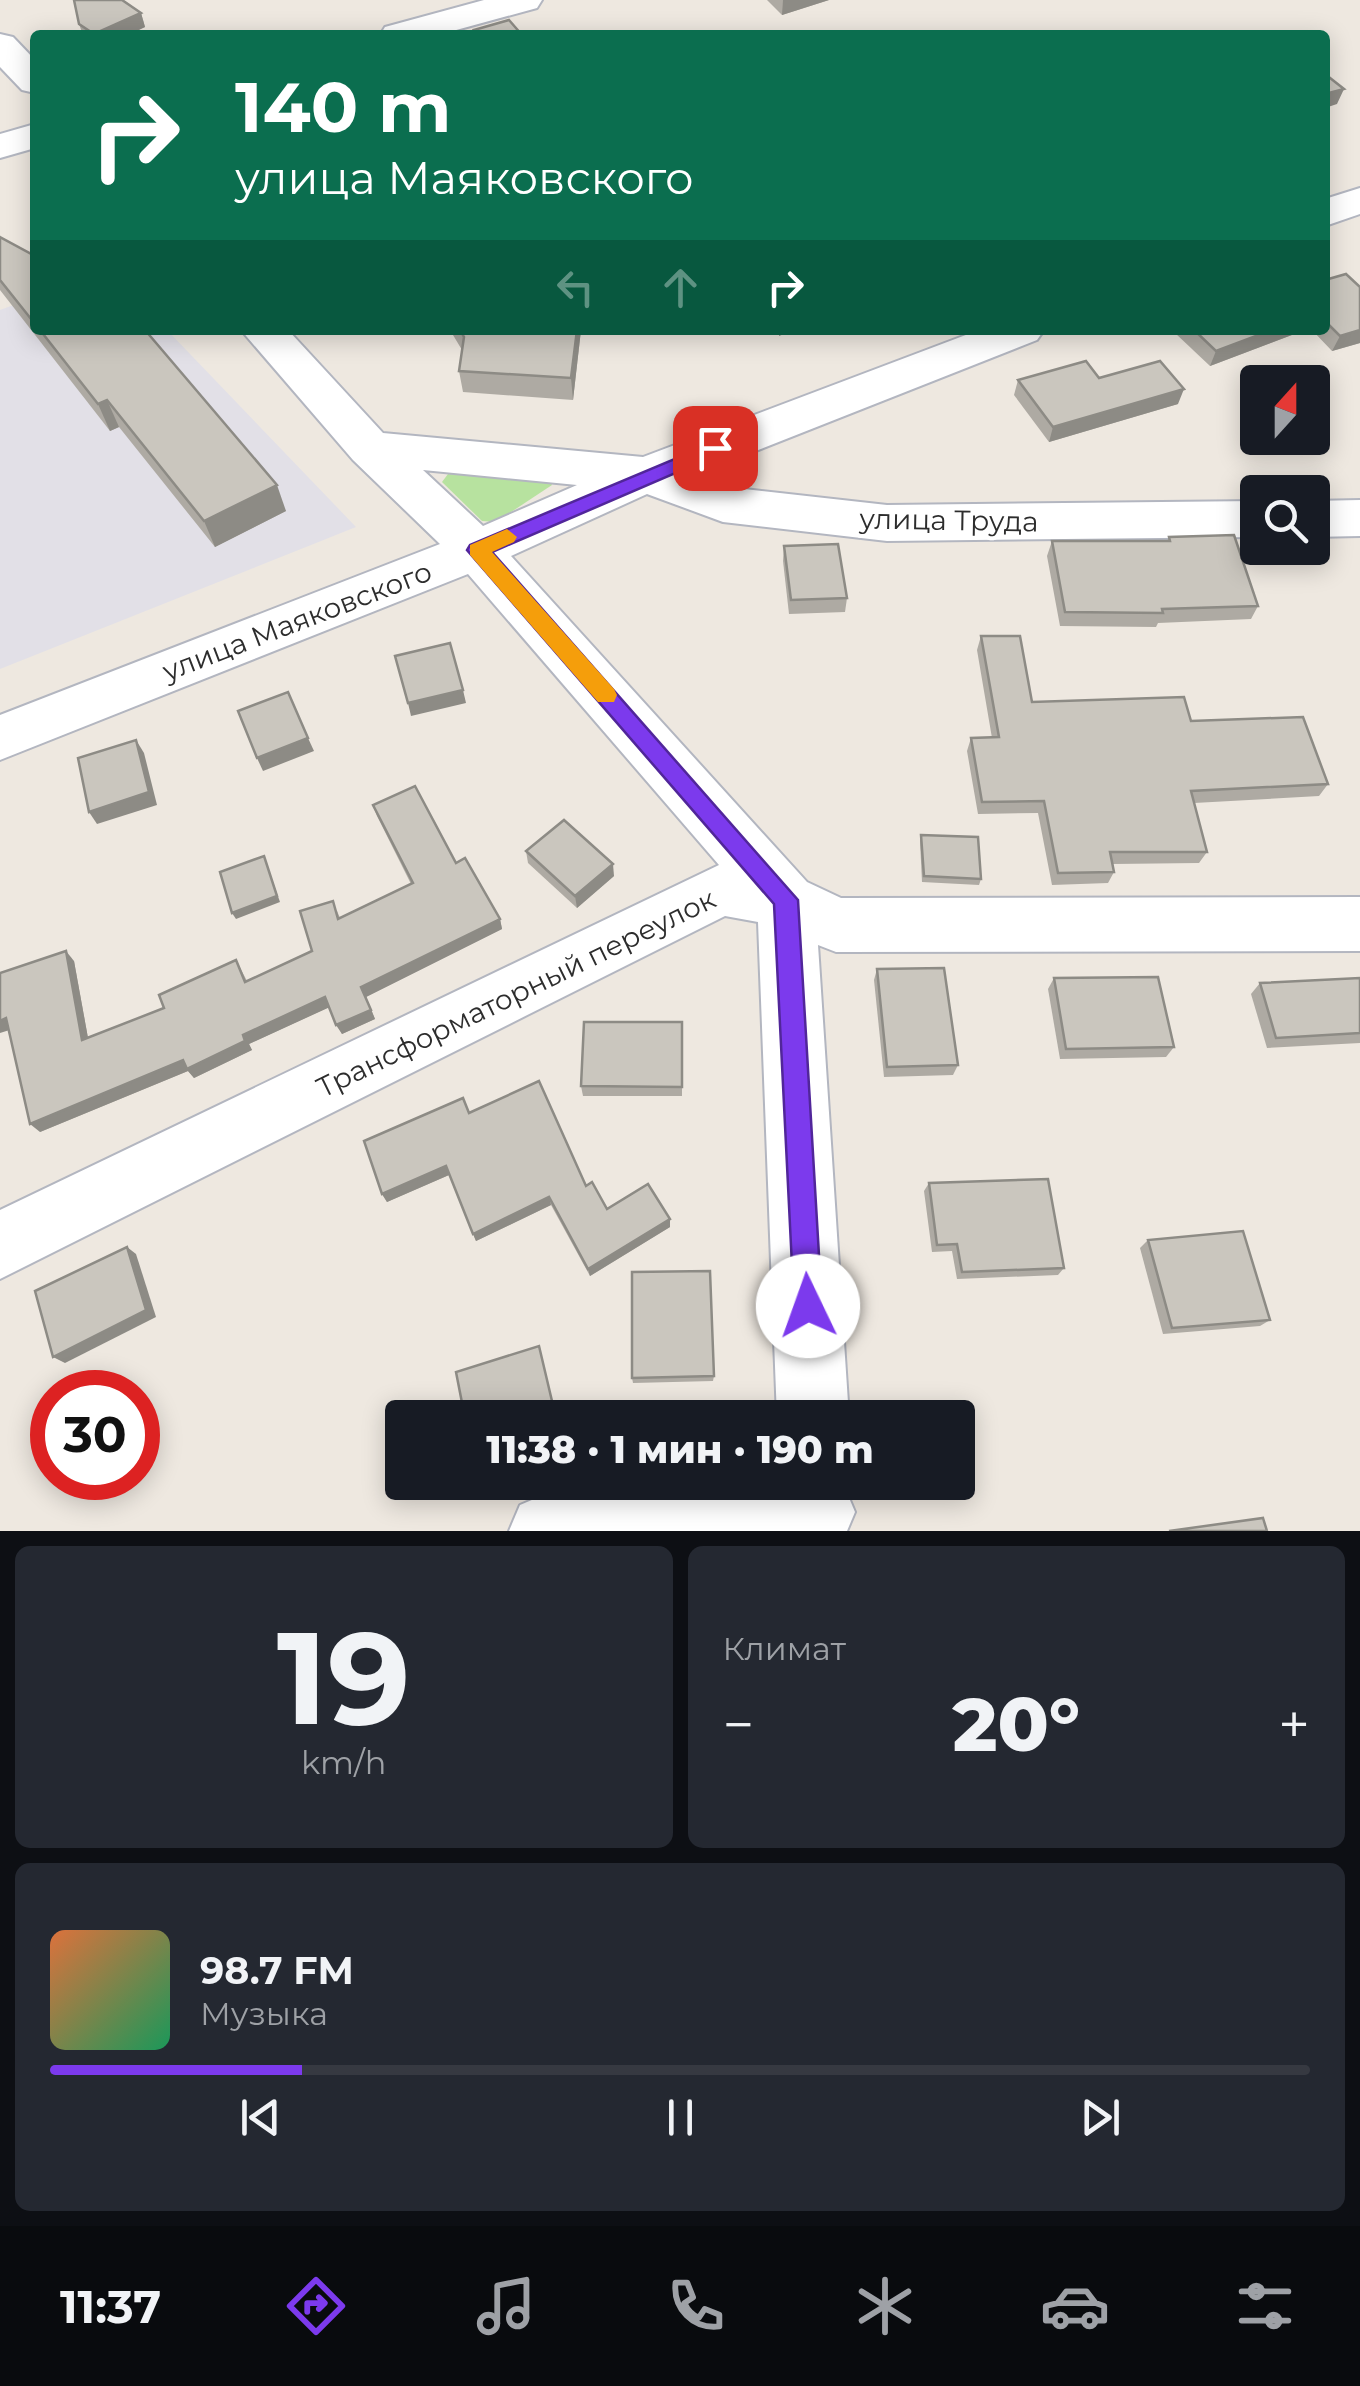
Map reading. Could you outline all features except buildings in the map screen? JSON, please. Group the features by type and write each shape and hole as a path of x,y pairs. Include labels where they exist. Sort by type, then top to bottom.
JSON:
{"street":[{"path":"416,30 524,0"},
{"path":"0,45 30,77"},
{"path":"0,146 30,137"},
{"path":"1330,211 1360,200"},
{"path":"267,335 370,448 478,550 786,900 812,1400"},
{"name":"улица Маяковского","path":"0,738 478,550 646,475 1009,335"},
{"name":"улица Маяковского","path":"370,448 646,475"},
{"name":"улица Труда","path":"646,475 723,504 887,523 1240,520"},
{"path":"1330,519 1360,518"},
{"name":"Трансформаторный переулок","path":"0,1246 720,890 786,900 836,926 1360,924"},
{"path":"546,1531 818,1508"}],"shaded area":[{"path":"30,299 30,335 172,335 356,527 0,669 0,310"}],"green space":[{"path":"448,474 549,478 552,485 496,522 482,521 442,482"}],"slow traffic":[{"path":"507,537 478,550 606,695"}],"route":[{"path":"715,448 478,550 786,900 808,1306"}]}
